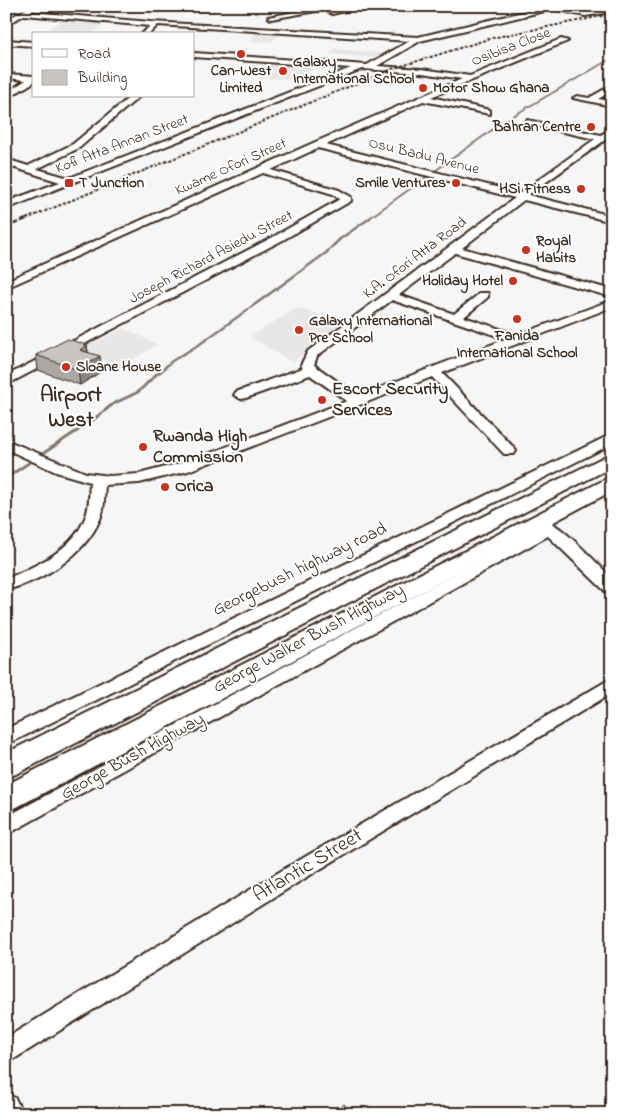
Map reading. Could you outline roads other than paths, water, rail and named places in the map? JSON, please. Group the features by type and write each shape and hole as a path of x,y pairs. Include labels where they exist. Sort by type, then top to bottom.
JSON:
{"highway":[{"name":"George Walker Bush Highway","path":"6,766 612,459"},
{"name":"George Walker Bush Highway","path":"6,799 543,524 612,482"}],"street":[{"path":"6,22 35,6"},
{"path":"271,18 341,6"},
{"path":"300,13 309,15 365,6"},
{"path":"22,13 418,40 558,8 585,14 612,10"},
{"path":"148,32 155,26 153,22"},
{"name":"Kofi Atta Annan Street","path":"6,206 365,67 418,40"},
{"name":"Osibisa Close","path":"468,78 564,41"},
{"path":"6,42 32,44"},
{"path":"195,55 446,73 468,78"},
{"path":"6,76 32,78"},
{"name":"Kwame Ofori Street","path":"6,285 468,78"},
{"path":"6,97 32,79"},
{"path":"591,100 612,87"},
{"path":"29,169 76,146 134,98"},
{"path":"422,98 487,112"},
{"path":"577,98 612,104"},
{"path":"530,122 602,138"},
{"name":"K.A. Ofori Atta Road","path":"311,370 307,365 312,354 522,196 612,132"},
{"name":"Osu Badu Avenue","path":"316,145 612,219"},
{"path":"6,162 68,181"},
{"name":"Joseph Richard Asiedu Street","path":"6,381 277,239 347,199 336,192 262,170"},
{"path":"453,249 612,294"},
{"path":"456,318 484,295"},
{"path":"390,296 520,340"},
{"path":"6,444 68,472 98,480 142,478 182,468 520,340 612,303"},
{"path":"241,395 311,370 356,401"},
{"path":"434,372 509,451"},
{"name":"Georgebush highway road","path":"6,738 612,438"},
{"path":"6,585 40,571 74,545 89,526 93,517 98,480"},
{"path":"543,524 612,588"},
{"name":"George Bush Highway","path":"6,827 543,524"},
{"name":"Atlantic Street","path":"6,1052 289,877 612,684"},
{"path":"6,1107 10,1114"}],"waterway":[{"path":"368,219 506,120 612,58"},
{"path":"159,373 172,361 200,344 326,253 340,239 370,218"},
{"path":"6,478 89,423 113,404 138,392 160,371"}],"railway":[{"path":"26,219 392,69 492,38 612,14"},
{"path":"6,227 29,218"}],"place":[{"name":"Can-West Limited","path":"241,54"},
{"name":"Galaxy International School","path":"283,71"},
{"name":"Motor Show Ghana","path":"423,88"},
{"name":"Bahran Centre","path":"591,127"},
{"name":"T Junction","path":"69,183"},
{"name":"Smile Ventures","path":"456,183"},
{"name":"HSi Fitness","path":"581,189"},
{"name":"Royal Habits","path":"526,250"},
{"name":"Holiday Hotel","path":"513,281"},
{"name":"Fanida International School","path":"517,319"},
{"name":"Galaxy International Pre School","path":"299,330"},
{"name":"Sloane House","path":"66,367"},
{"name":"Escort Security Services","path":"322,400"},
{"name":"Rwanda High Commission","path":"143,447"},
{"name":"Orica","path":"165,487"}],"district":[{"name":"Airport West","path":"71,408"}]}
